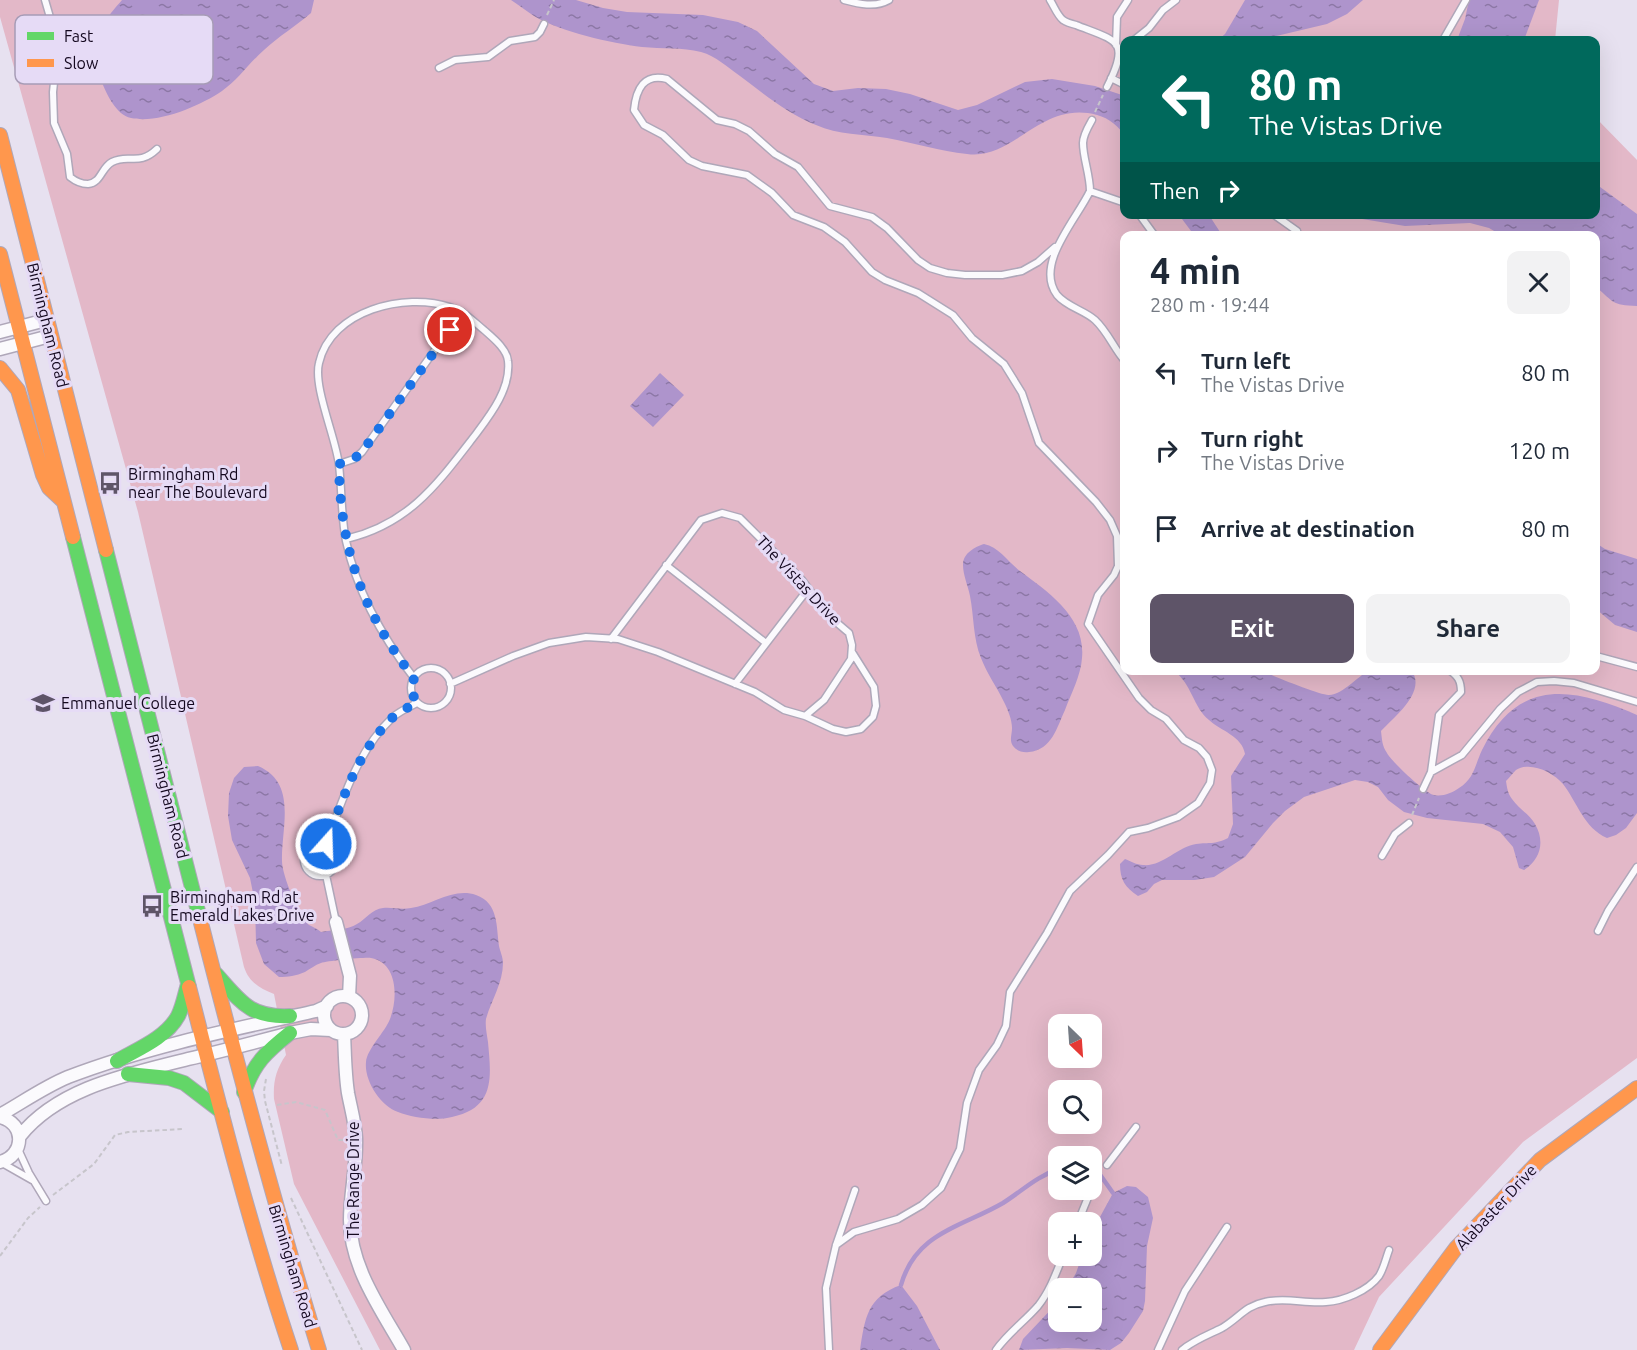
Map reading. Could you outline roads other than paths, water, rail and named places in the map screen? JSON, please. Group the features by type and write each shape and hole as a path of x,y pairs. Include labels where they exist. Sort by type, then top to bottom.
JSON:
{"street":[{"name":"Birmingham Road","path":"0,135 244,1092 289,1255 319,1350"},
{"name":"Birmingham Road","path":"0,254 251,1226 291,1350"},
{"path":"0,332 46,320"},
{"path":"0,349 50,336"},
{"path":"0,369 18,390 49,488 64,502"},
{"path":"336,922 350,976 349,997"},
{"path":"214,971 242,1001 260,1014 269,1017 290,1016"},
{"path":"117,1061 165,1030 174,1021 188,984"},
{"path":"0,1116 49,1086 117,1061 316,1011 327,1006 336,997 349,997 360,1006 361,1021 351,1032 344,1034 331,1030 312,1029 290,1033 128,1074 90,1088 57,1103 31,1122 20,1136 18,1149 11,1158 1,1162"},
{"path":"327,1006 324,1018 331,1030"},
{"path":"244,1092 252,1067 290,1033"},
{"name":"The Range Drive","path":"344,1034 346,1081 355,1119 356,1140 350,1220 354,1246 364,1276 404,1350"},
{"path":"128,1074 170,1078 184,1083 222,1112"},
{"name":"Alabaster Drive","path":"1380,1350 1456,1248 1540,1160 1637,1088"},
{"path":"0,1116 13,1122 20,1136"}],"lane":[{"path":"45,0 49,15"},
{"path":"844,0 861,4 881,4 889,0"},
{"path":"1050,0 1064,20 1112,39 1117,48"},
{"path":"1107,87 1117,66 1117,17 1128,0"},
{"path":"1139,36 1149,28 1163,10 1176,0"},
{"path":"1445,36 1466,0"},
{"path":"439,68 455,60 488,57 510,41 535,37 544,24"},
{"path":"1092,120 1084,135 1083,144 1090,191 1079,213 1055,247 1038,262 1022,271 1002,275 947,273 930,268 918,260 887,228 872,217 830,206 798,167 775,154 749,131 735,124 717,120 667,79 650,78 642,84 635,96 634,110 644,125 663,135 689,160 702,166 747,175 772,193 794,215 824,227 845,242 872,272 918,293 952,315 972,338 1004,364 1022,393 1039,443 1096,501 1110,520 1117,536 1118,566 1114,575 1098,595 1088,624 1120,670"},
{"path":"1111,78 1120,82"},
{"path":"54,84 54,123 56,133 67,154 70,177 86,184 95,182 110,163 120,159 141,159 150,156 157,149"},
{"path":"1090,191 1120,201"},
{"path":"1280,219 1297,231"},
{"path":"1055,247 1050,269 1052,283 1057,294 1066,303 1095,320 1120,354"},
{"path":"346,539 363,535 388,524 433,490 500,397 508,378 508,359 491,336 462,312 438,303 418,302 364,313 347,322 337,332 326,346 319,362 317,378 339,464 346,539 363,596 401,661 414,678"},
{"path":"339,464 354,459 362,452 462,312"},
{"name":"The Vistas Drive","path":"611,639 701,520 722,513 740,518 808,589 828,616 849,633 852,652 874,687 876,706 873,717 861,729 846,732 833,729 805,716"},
{"path":"666,565 766,643"},
{"path":"735,684 808,589"},
{"path":"450,684 549,643 586,637 611,639 658,651 755,692 784,710 805,716 824,700 851,659 852,652"},
{"path":"1600,657 1637,668"},
{"path":"424,669 437,669 448,678 449,696 441,705 428,708 417,703 411,691 414,678 424,669"},
{"path":"836,1245 854,1232 898,1219 922,1205 941,1188 960,1149 967,1103 979,1070 997,1045 1006,1026 1010,992 1070,891 1129,832 1178,817 1198,803 1210,783 1212,770 1207,757 1199,748 1184,740 1166,719 1151,710 1139,698 1123,675"},
{"path":"1423,789 1431,772 1439,715 1461,692 1461,683 1455,675"},
{"path":"1431,772 1462,755 1500,709 1518,692 1537,682 1574,682 1637,702"},
{"path":"326,844 345,791 355,769 373,740 395,716 417,703"},
{"path":"1382,856 1395,834 1409,823"},
{"path":"315,844 326,844 335,852 334,868 326,875 314,875 306,867 304,856 315,844"},
{"path":"1598,931 1608,910 1637,867"},
{"path":"326,875 336,922"},
{"path":"1107,1165 1136,1127"},
{"path":"18,1149 46,1201"},
{"path":"1,1162 33,1180"},
{"path":"829,1350 826,1288 836,1245 855,1190"},
{"path":"1158,1350 1185,1291 1227,1227"},
{"path":"1182,1350 1193,1341 1221,1328 1249,1307 1263,1302 1295,1299 1326,1302 1345,1298 1368,1286 1379,1276 1389,1250"},
{"path":"996,1350 1037,1307 1047,1293 1059,1266"}],"water":[{"path":"122,0 314,0 311,13 270,45 222,91 178,112 142,119 131,118 121,113 112,103 103,84 213,84 213,15 110,15"},
{"path":"511,0 576,0 627,12 703,15 738,22 757,31 814,84 833,91 858,88 886,89 910,94 958,110 977,105 1025,82 1052,79 1095,86 1120,94 1120,130 1106,118 1097,115 1077,113 1059,116 999,149 984,154 957,153 887,138 833,131 786,109 712,56 687,49 649,48 601,40 558,27 534,16"},
{"path":"1245,0 1363,0 1347,14 1327,24 1277,36 1223,36"},
{"path":"1469,0 1539,0 1526,36 1459,36"},
{"path":"1600,187 1637,214 1637,306 1613,302 1600,291 1600,231 1494,231 1470,223 1405,226 1362,219 1600,219"},
{"path":"1182,219 1212,219 1219,231 1191,231"},
{"path":"660,373 684,395 653,427 630,406"},
{"path":"984,544 999,551 1063,607 1072,618 1082,643 1080,671 1053,737 1043,747 1029,752 1022,752 1013,746 1012,725 1008,712 978,651 963,565 967,554"},
{"path":"1600,546 1637,559 1637,632 1615,625 1600,612"},
{"path":"1272,675 1329,695 1340,692 1363,675 1414,675 1415,687 1412,695 1401,711 1381,731 1382,742 1390,757 1402,770 1434,795 1444,795 1468,780 1496,726 1512,710 1530,699 1549,695 1591,698 1637,715 1637,813 1626,828 1607,838 1592,828 1563,784 1553,775 1534,767 1516,770 1506,781 1509,793 1514,802 1535,824 1540,837 1538,855 1524,870 1519,868 1513,847 1500,832 1483,824 1427,818 1404,812 1388,800 1378,787 1368,782 1355,780 1304,797 1273,823 1245,857 1214,877 1195,880 1162,880 1138,896 1122,879 1120,864 1125,859 1143,865 1157,863 1189,846 1228,838 1233,824 1231,776 1245,754 1243,748 1235,738 1204,715 1180,676"},
{"path":"258,766 278,783 283,795 285,821 282,848 283,867 296,905 309,925 321,932 345,929 379,909 411,908 460,893 476,895 489,904 493,910 503,963 499,985 486,1019 490,1078 484,1098 466,1113 432,1119 404,1114 392,1109 380,1099 371,1085 366,1069 367,1057 390,1019 395,992 391,974 380,961 367,958 325,962 305,972 282,977 264,964 256,943 255,903 250,878 232,840 228,816 229,793 234,778 244,767"},
{"path":"1127,1186 1136,1187 1148,1197 1153,1218 1147,1246 1143,1311 1121,1343 1110,1350 1067,1348 1019,1350 1023,1339 1048,1313 1048,1332 1102,1332 1102,1278 1073,1278 1078,1266 1102,1266 1102,1213 1113,1193"},
{"path":"901,1285 917,1306 940,1350 860,1350 866,1319 874,1302"}],"waterway":[{"path":"901,1285 908,1267 929,1242 942,1233 1003,1203 1048,1174"},
{"path":"1102,1177 1113,1193"}],"place":[{"name":"Birmingham Rd near The Boulevard","path":"110,483"},
{"name":"Emmanuel College","path":"43,703"},
{"name":"Birmingham Rd at Emerald Lakes Drive","path":"152,906"}]}
